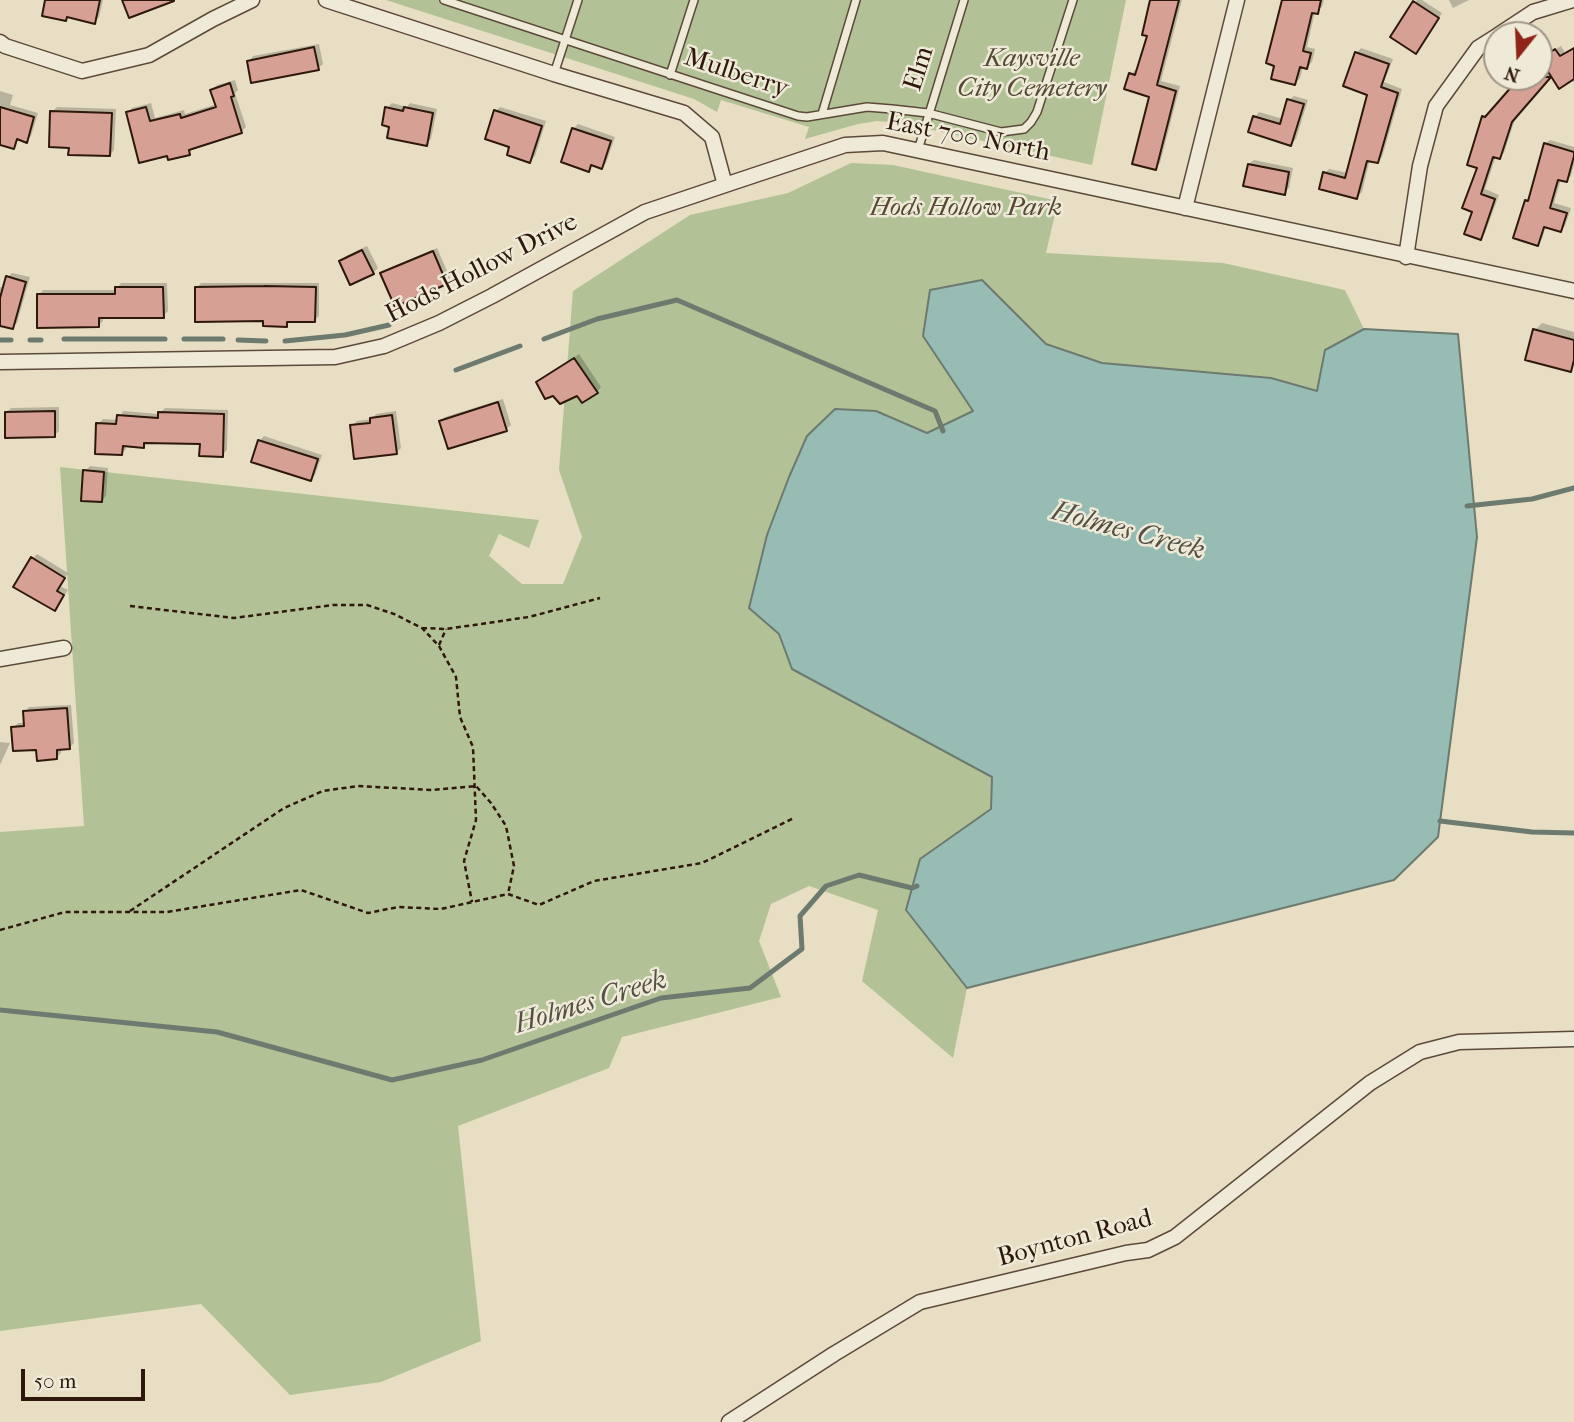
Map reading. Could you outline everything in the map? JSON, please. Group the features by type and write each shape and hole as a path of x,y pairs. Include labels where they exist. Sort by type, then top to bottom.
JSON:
{"street":[{"path":"2,44 82,71 149,55 212,19 253,0"},
{"path":"326,0 684,113 712,137 725,185"},
{"path":"1185,208 1237,0"},
{"path":"1513,21 1530,6 1573,0"},
{"path":"1406,257 1420,166 1436,106 1483,45"},
{"name":"East 700 North","path":"725,185 845,145 883,143 1574,292"},
{"name":"Hods Hollow Drive","path":"0,362 335,357 384,346 471,307 645,212 725,185"},
{"path":"0,659 64,648"},
{"name":"Boynton Road","path":"729,1422 920,1302 1148,1250 1175,1237 1370,1083 1420,1052 1459,1042 1574,1039"}],"lane":[{"path":"554,74 578,0"},
{"path":"670,75 694,0"},
{"path":"822,114 856,0"},
{"name":"Elm","path":"918,151 964,0"},
{"name":"Mulberry","path":"447,1 798,116 867,107 928,113 1001,132 1024,129 1037,112 1073,0"}],"path":[{"path":"422,628 446,629 529,617 600,598"},
{"path":"130,606 233,618 333,605 367,605 394,614 422,628 439,646 456,677 460,716 473,747 476,820 464,861 472,902"},
{"path":"439,646 446,629"},
{"path":"129,912 284,808 323,790 358,786 432,790 476,786"},
{"path":"476,786 506,826 514,866 508,894"},
{"path":"0,930 65,912 167,912 301,890 368,913 398,907 440,909 508,894 540,905 594,881 702,863 794,818"}],"green space":[{"name":"Kaysville City Cemetery","path":"386,0 1126,0 1092,165 901,123 877,121 858,124 805,139 809,127 721,100 717,112 694,99"},
{"name":"Hods Hollow Park","path":"851,163 893,165 1058,201 1046,253 1223,263 1345,290 1364,329 1325,350 1317,391 1271,378 1102,363 1046,344 982,280 923,336 974,411 927,433 876,411 750,608 779,634 792,669 992,777 991,809 920,859 906,910 967,988 953,1058 862,981 878,910 809,886 771,904 759,941 781,997 622,1037 609,1068 458,1126 481,1341 381,1382 290,1395 201,1304 0,1331 0,832 84,826 60,467 539,520 529,548 499,534 489,556 522,584 563,584 582,537 559,470 573,291 690,215 788,193"}],"water":[{"path":"982,280 1046,344 1102,363 1271,378 1317,391 1325,350 1364,329 1458,334 1477,537 1438,837 1394,880 967,988 906,910 920,859 991,809 992,777 792,669 779,634 749,608 767,535 789,477 807,436 835,409 876,411 927,433 973,411 923,336 930,290"}],"building":[{"path":"45,0 100,0 95,24 67,17 66,21 42,16"},
{"path":"122,0 174,0 174,1 129,18"},
{"path":"1150,0 1179,0 1157,85 1176,91 1156,170 1132,164 1149,97 1124,89 1129,73 1135,75 1147,36 1142,35"},
{"path":"1282,0 1321,0 1318,14 1312,13 1303,51 1311,53 1307,69 1300,67 1295,85 1271,79 1274,66 1266,63"},
{"path":"1413,1 1439,18 1416,54 1390,37"},
{"path":"314,47 319,70 251,83 247,61"},
{"path":"1574,48 1574,79 1559,89 1553,80 1553,50 1555,49 1560,56"},
{"path":"1355,52 1389,64 1381,87 1398,93 1378,163 1367,161 1357,199 1319,189 1323,172 1345,178 1367,95 1343,86"},
{"path":"230,83 234,96 231,97 242,133 189,150 190,155 168,160 167,156 139,163 126,112 146,107 150,121 180,114 181,118 216,107 210,90"},
{"path":"1508,91 1539,91 1512,122 1500,159 1493,157 1481,194 1495,199 1481,240 1464,234 1472,212 1462,208 1477,168 1467,165 1482,116 1485,117"},
{"path":"1287,99 1304,104 1291,146 1248,132 1253,116 1280,124"},
{"path":"0,107 34,117 27,143 17,139 14,149 0,145"},
{"path":"385,107 403,111 404,107 433,113 427,146 387,138 389,127 382,125"},
{"path":"494,110 542,126 530,163 507,155 509,147 485,139"},
{"path":"50,111 112,113 110,156 68,155 69,148 49,147"},
{"path":"572,128 611,141 602,169 591,165 589,172 561,162"},
{"path":"1544,143 1574,152 1574,156 1567,182 1558,180 1550,208 1567,213 1561,232 1544,227 1538,246 1513,238 1525,200 1528,201"},
{"path":"1248,164 1289,172 1285,195 1243,186"},
{"path":"362,250 374,274 350,285 339,261"},
{"path":"433,251 447,284 395,307 380,273"},
{"path":"6,276 26,282 13,329 0,326 0,298"},
{"path":"115,287 163,287 164,318 99,318 99,327 37,328 37,294 115,294"},
{"path":"195,287 316,287 315,322 287,322 287,327 263,326 263,321 195,322"},
{"path":"1533,329 1574,340 1571,372 1525,360"},
{"path":"574,358 598,393 582,403 577,396 560,404 553,396 545,399 536,382"},
{"path":"498,402 507,431 448,449 439,421"},
{"path":"55,411 55,437 5,438 5,412"},
{"path":"158,412 224,414 223,457 199,456 200,444 144,443 144,448 123,446 122,455 95,454 96,423 116,424 117,415 158,418"},
{"path":"392,415 397,454 354,459 350,425 370,423 370,418"},
{"path":"258,440 318,459 311,481 251,462"},
{"path":"83,470 104,472 102,502 81,501"},
{"path":"31,557 65,578 57,591 64,595 55,611 13,587"},
{"path":"67,708 70,749 57,750 57,759 37,761 36,750 13,751 11,727 24,726 23,711"}],"waterway":[{"path":"544,339 597,319 677,300 935,411 943,431"},
{"path":"285,341 345,335 389,325"},
{"path":"64,339 165,339"},
{"path":"184,339 223,339"},
{"path":"0,340 11,340"},
{"path":"30,340 41,340"},
{"path":"238,340 266,341"},
{"path":"456,370 520,346"},
{"name":"Holmes Creek","path":"1467,506 1532,499 1574,488"},
{"path":"1440,821 1532,832 1574,833"},
{"name":"Holmes Creek","path":"0,1010 217,1032 392,1080 482,1060 661,998 750,988 802,949 800,916 826,886 859,875 912,888 917,886"}]}
